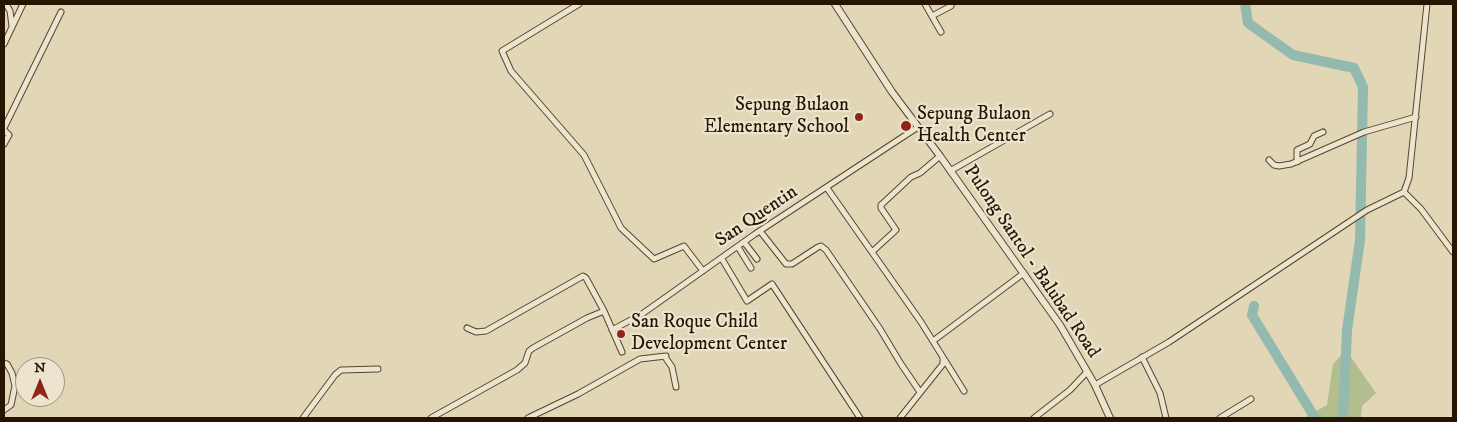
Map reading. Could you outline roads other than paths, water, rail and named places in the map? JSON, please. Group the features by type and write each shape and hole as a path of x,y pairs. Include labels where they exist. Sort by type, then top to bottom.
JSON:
{"street":[{"path":"6,4 10,11 12,27"},
{"path":"4,44 23,4"},
{"path":"579,4 502,51 511,71 584,155 621,228 654,259 684,246 703,271"},
{"name":"Pulong Santol - Balubad Road","path":"835,4 890,90 940,156 1060,325 1094,385 1110,418"},
{"path":"925,4 942,32"},
{"path":"1094,385 1169,342 1367,210 1404,192 1409,178 1427,4"},
{"path":"932,16 951,6"},
{"path":"4,144 8,135 4,129 61,12"},
{"path":"950,171 1050,114"},
{"path":"1269,160 1274,165 1279,166 1297,162 1363,133 1416,117"},
{"name":"San Quentin","path":"612,330 642,314 760,231 918,127"},
{"path":"1297,162 1297,150 1310,144 1314,136 1323,132"},
{"path":"872,252 896,230 881,208 881,205 911,177 920,173 940,156"},
{"path":"827,188 934,341 964,391"},
{"path":"1404,192 1421,209 1453,252"},
{"path":"760,231 786,264 792,264 818,247 821,246 826,250 920,392"},
{"path":"744,242 756,258"},
{"path":"738,247 751,268"},
{"path":"722,259 747,301 772,284 860,418"},
{"path":"934,341 1024,273"},
{"path":"467,328 476,332 486,331 581,276 586,278 604,311 622,352"},
{"path":"431,418 517,370 526,363 533,348 587,318 604,311"},
{"path":"528,418 578,394 640,359 666,356 665,358 672,367 676,387"},
{"path":"900,418 943,364 944,357"},
{"path":"1142,357 1160,393 1166,418"},
{"path":"4,363 7,364 12,373 15,386 11,404 4,410"},
{"path":"302,418 335,375 341,370 369,371 378,369"},
{"path":"1034,418 1070,390 1087,372"},
{"path":"1220,418 1251,399"}],"waterway":[{"path":"1245,4 1248,23 1293,55 1354,68 1363,87 1360,240 1347,330 1343,418"},
{"path":"1254,306 1252,315 1315,418"}],"place":[{"name":"Sepung Bulaon Elementary School","path":"859,117"},
{"name":"Sepung Bulaon Health Center","path":"906,126"},
{"name":"San Roque Child Development Center","path":"621,334"}]}
